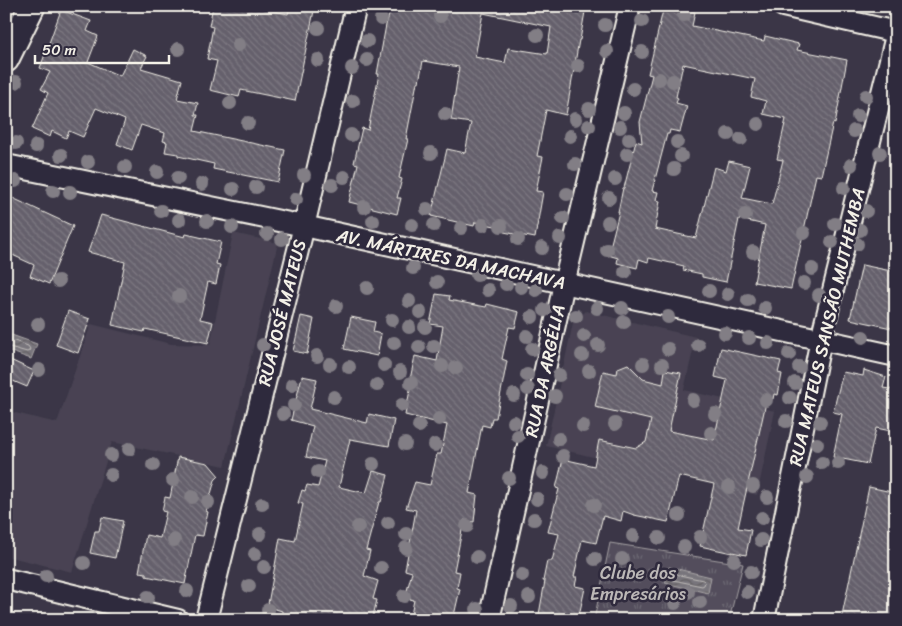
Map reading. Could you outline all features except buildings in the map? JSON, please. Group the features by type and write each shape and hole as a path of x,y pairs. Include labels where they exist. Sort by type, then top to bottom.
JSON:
{"main road":[{"path":"6,59 32,6"}],"street":[{"name":"RUA JOSÉ MATEUS","path":"206,620 304,226 356,6"},
{"name":"RUA DA ARGÉLIA","path":"489,620 564,284 630,6"},
{"path":"783,6 896,32"},
{"name":"RUA MATEUS SANSÃO MUTHEMBA","path":"764,620 821,339 896,36"},
{"name":"AV. MÁRTIRES DA MACHAVA","path":"6,166 304,226 896,356"},
{"path":"6,579 173,619"}],"shaded area":[{"path":"233,233 278,243 225,466 112,442 72,572 6,556 7,411 57,423 91,324 171,344 210,345"},
{"path":"586,311 696,337 684,390 775,411 757,495 546,446 573,323"}],"green space":[{"name":"Clube dos Empresários","path":"610,543 743,564 729,620 594,620"}],"water":[{"path":"6,333 37,344 31,359 6,350"},
{"path":"669,567 711,577 708,593 665,583"}]}
